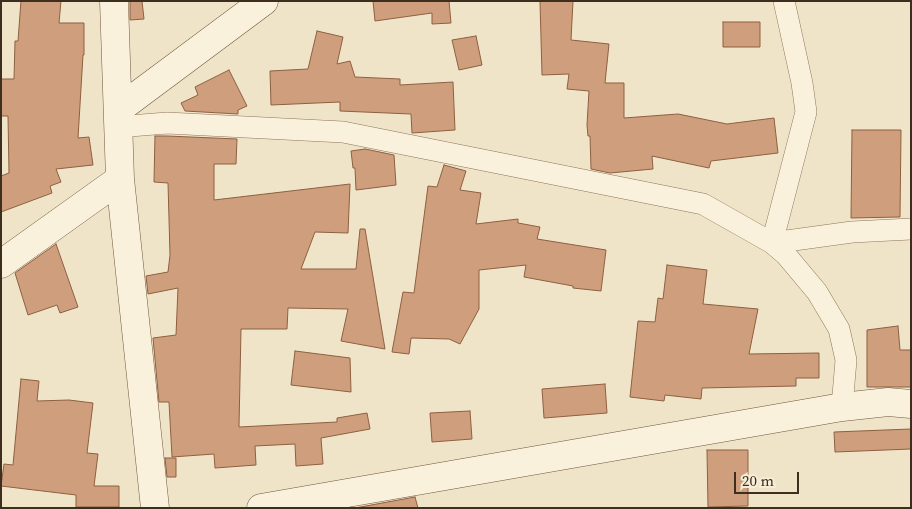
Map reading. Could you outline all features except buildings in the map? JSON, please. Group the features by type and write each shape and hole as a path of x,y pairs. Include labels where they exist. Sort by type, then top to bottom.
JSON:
{"street":[{"path":"114,1 120,179 155,508"},
{"path":"118,118 264,1"},
{"path":"772,243 806,112 802,83 784,1"},
{"path":"118,118 167,123 343,132 703,204 772,243 786,255 818,292 839,329 846,360 842,407"},
{"path":"1,264 120,179"},
{"path":"772,243 852,232 911,229"},
{"path":"261,508 842,407 888,402 911,404"}]}
